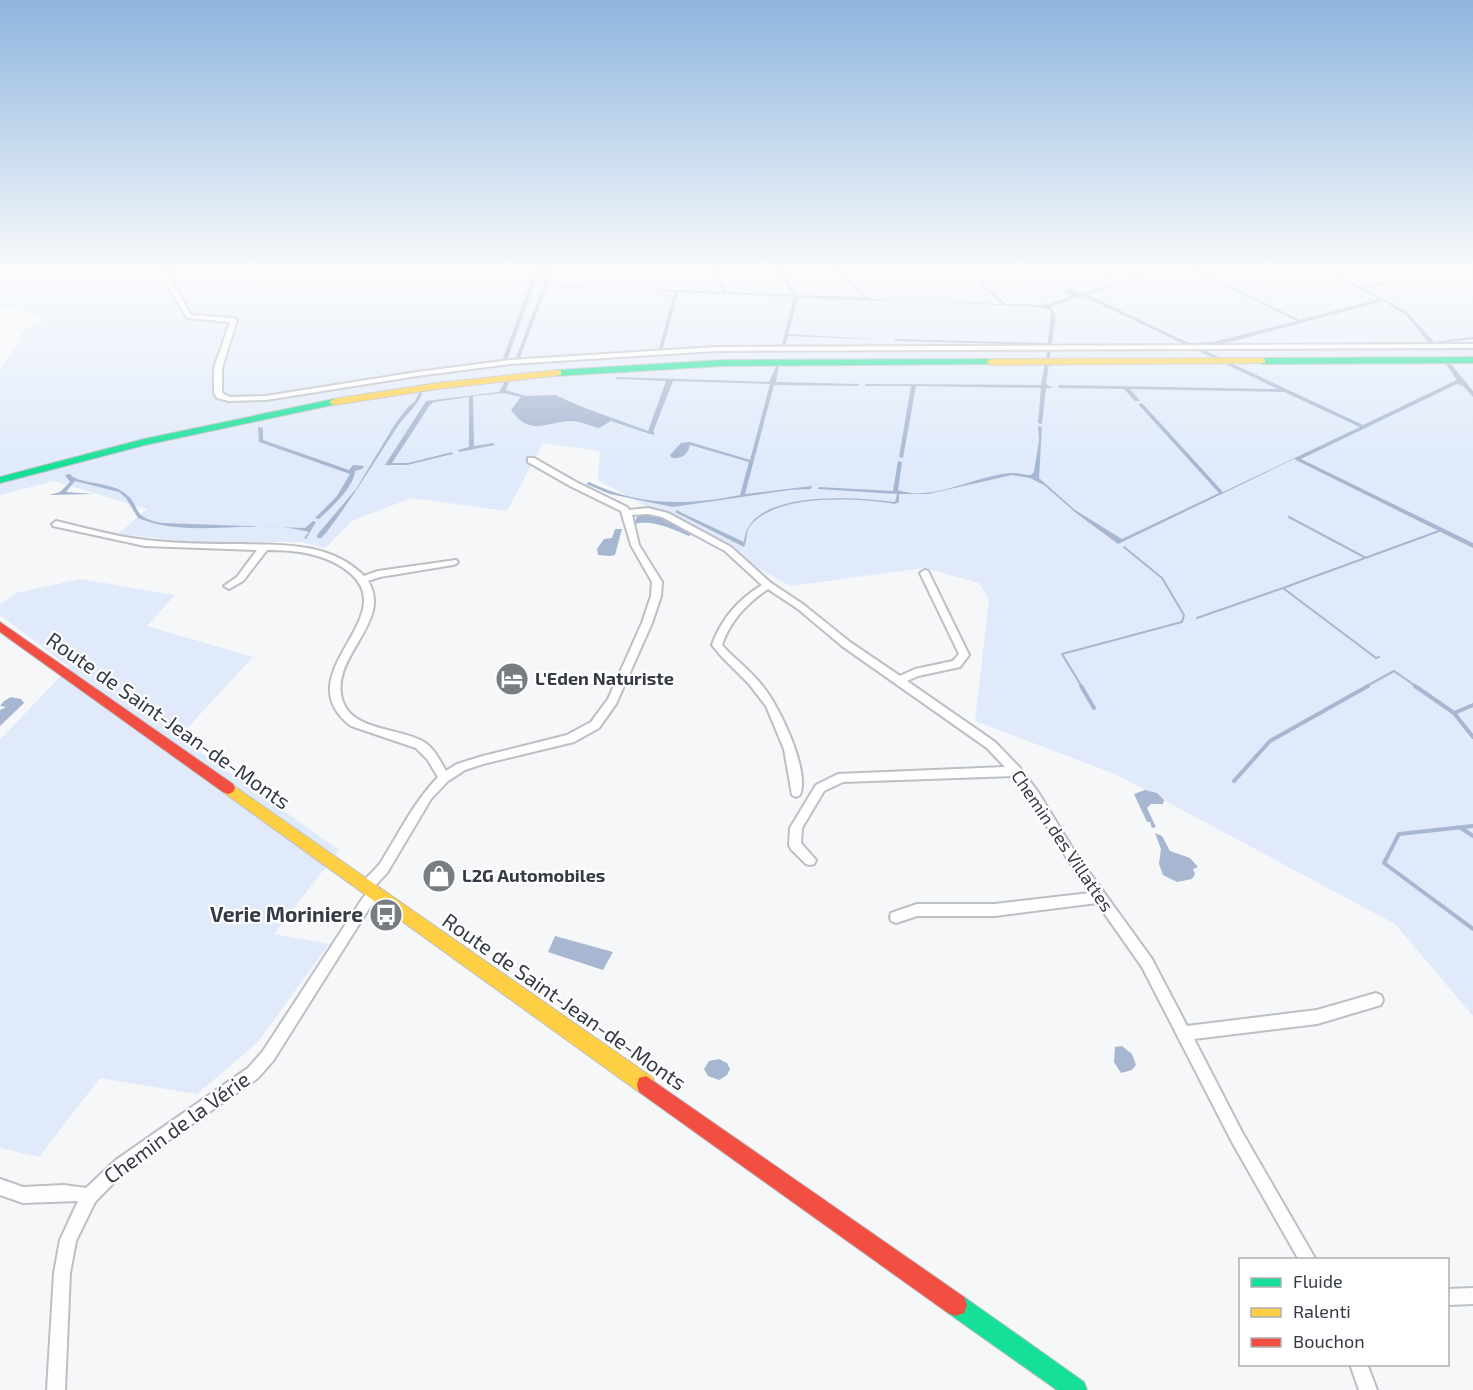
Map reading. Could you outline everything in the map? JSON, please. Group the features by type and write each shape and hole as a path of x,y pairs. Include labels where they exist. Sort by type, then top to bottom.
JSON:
{"main road":[{"path":"0,480 124,447 250,418 380,394 587,370 689,364 1473,360"},
{"name":"Route de Saint-Jean-de-Monts","path":"0,626 1076,1390"}],"street":[{"path":"229,336 218,368 220,396 229,399 259,399 503,363 716,349 1473,346"},
{"path":"56,524 143,543 292,547 324,555 341,563 363,580 370,595 369,607 335,679 336,700 341,710 352,721 422,746 434,760 444,778 461,767 483,760 570,739 595,725 612,701 648,622 656,596 657,582 635,545 624,509 531,460"},
{"name":"Chemin des Villattes","path":"627,513 648,511 666,515 710,537 734,553 768,585 801,607 846,644 991,745 1016,771 1100,897 1148,963 1237,1137 1307,1258"},
{"path":"229,586 240,579 264,547"},
{"path":"363,580 378,574 453,562"},
{"path":"899,681 915,673 956,664 964,655 925,573"},
{"path":"768,585 749,596 720,635 717,645 755,682 783,729 796,776 796,792"},
{"path":"810,860 795,845 796,828 820,788 842,777 1016,771"},
{"name":"Chemin de la Vérie","path":"56,1390 62,1273 68,1240 89,1196 121,1165 253,1072 268,1056 366,903 383,868 427,796 444,778"},
{"path":"896,917 917,910 995,910 1100,897"},
{"path":"1184,1033 1317,1017 1376,1000"},
{"path":"0,1187 21,1195 55,1192 80,1193 89,1196"},
{"path":"1449,1297 1473,1296"},
{"path":"1358,1366 1368,1390"}],"shaded area":[{"path":"21,336 1473,336 1473,1016 1395,924 1115,774 975,721 989,599 979,583 924,568 790,586 598,480 600,451 543,443 507,511 411,498 352,521 325,548 301,542 192,542 118,534 147,509 54,481 0,495 0,369 21,340"},
{"path":"511,336 516,336 508,357 505,360 503,358"},
{"path":"524,336 528,336 519,360 515,360"},
{"path":"662,336 666,336 663,348 659,349"},
{"path":"784,336 819,336 889,340 788,336 785,347 781,347"},
{"path":"1049,336 1053,336 1046,384 1053,388 1046,388 1042,424 1038,423 1041,388 916,386 903,458 899,457 911,386 865,386 865,384 1041,385 1048,345 895,341 895,339 1048,342"},
{"path":"1167,336 1174,336 1189,343 1253,336 1230,342 1193,345 1363,425 1457,380 1445,363 1451,364 1473,391 1473,397 1463,386 1457,384 1301,459 1473,543 1473,548 1294,459 1118,544 1076,513 1044,485 1030,478 1012,475 928,494 899,494 899,502 895,504 860,500 819,500 798,503 780,507 763,515 749,529 750,525 764,512 784,504 807,500 832,498 895,502 897,494 818,489 819,487 893,491 898,461 902,462 898,490 911,493 940,491 999,475 1013,473 1031,475 1034,472 1039,440 1038,426 1042,427 1039,478 1075,510 1122,539 1219,493 1138,404 1142,403 1223,492 1360,427 1284,392 1130,389 1140,401 1135,401 1124,389 1059,388 1058,385 1278,389"},
{"path":"1423,336 1428,336 1434,342 1473,337 1473,339 1430,344"},
{"path":"776,366 779,366 776,382 859,384 859,386 774,385 745,494 812,486 811,489 673,507 610,494 586,484 589,482 626,496 663,502 701,501 740,495 749,462 690,445 682,457 672,458 670,455 681,443 690,442 750,460 770,384 673,381 653,435 611,421 599,428 571,421 532,426 518,418 511,410 521,397 504,393 473,396 474,446 493,443 495,445 459,452 458,450 469,447 469,397 434,402 392,463 408,463 452,452 453,454 407,465 385,465 426,401 499,392 505,381 509,381 506,390 525,396 555,395 648,431 666,381 616,379 616,377 769,382"},
{"path":"419,393 422,393 418,402 398,426 345,507 326,533 321,538 317,538 317,535 356,489 395,424"},
{"path":"258,427 263,428 263,440 349,470 353,465 364,466 355,471 351,484 335,503 319,519 315,518 337,496 350,474 259,442"},
{"path":"70,474 79,480 110,486 123,492 140,514 162,523 265,527 201,528 158,524 138,518 126,498 119,492 75,481 66,492 94,494 49,495 60,492 70,482 65,475"},
{"path":"677,510 744,542 747,532 744,547 675,512"},
{"path":"644,514 663,518 694,532 689,536 655,524 634,524 637,517"},
{"path":"313,521 316,522 306,539 304,538 309,532 269,527 305,528"},
{"path":"615,529 622,529 615,555 598,555 597,549 604,539 612,538"},
{"path":"81,579 175,595 147,626 253,657 179,737 339,850 274,934 329,944 258,1042 197,1094 100,1078 39,1157 0,1148 0,740 69,667 0,615 0,604 16,593"},
{"path":"11,697 21,699 24,703 0,726 0,710 6,707 0,706"},
{"path":"1145,790 1157,793 1164,800 1163,804 1151,804 1147,808 1156,827 1152,828 1134,794"},
{"path":"1155,833 1162,836 1170,851 1190,858 1198,867 1193,869 1195,874 1192,879 1177,882 1163,875 1159,864 1161,849"},
{"path":"555,936 613,952 603,970 548,952"},
{"path":"1122,1046 1132,1054 1136,1065 1132,1070 1121,1073 1114,1062 1115,1047"},
{"path":"719,1059 727,1063 730,1069 727,1075 719,1080 708,1076 704,1069 709,1061"}],"waterway":[{"path":"1289,517 1366,558"},
{"path":"1366,558 1439,531"},
{"path":"1082,687 1062,654 1182,622 1184,615 1162,578 1124,547"},
{"path":"1283,588 1366,558"},
{"path":"1197,618 1283,588"},
{"path":"1283,588 1376,658 1379,657"},
{"path":"1365,687 1394,671 1417,687"},
{"path":"1081,686 1094,708"},
{"path":"1234,781 1270,741 1368,686"},
{"path":"1415,686 1454,713"},
{"path":"1454,713 1473,705"},
{"path":"1454,713 1473,737"},
{"path":"1473,826 1399,834 1384,863 1473,929"},
{"path":"1461,828 1473,836"}],"traffic: fast":[{"path":"1262,361 1473,360"},
{"path":"558,373 722,363 991,362"},
{"path":"0,480 144,442 334,402"},
{"path":"956,1305 1076,1390"}],"traffic: slow":[{"path":"991,362 1262,361"},
{"path":"334,402 437,386 558,373"},
{"path":"228,788 646,1085"}],"traffic: jam":[{"path":"0,626 228,788"},
{"path":"646,1085 956,1305"}],"place":[{"name":"L'Eden Naturiste","path":"512,679"},
{"name":"L2G Automobiles","path":"439,876"},
{"name":"Verie Moriniere","path":"386,915"}]}
